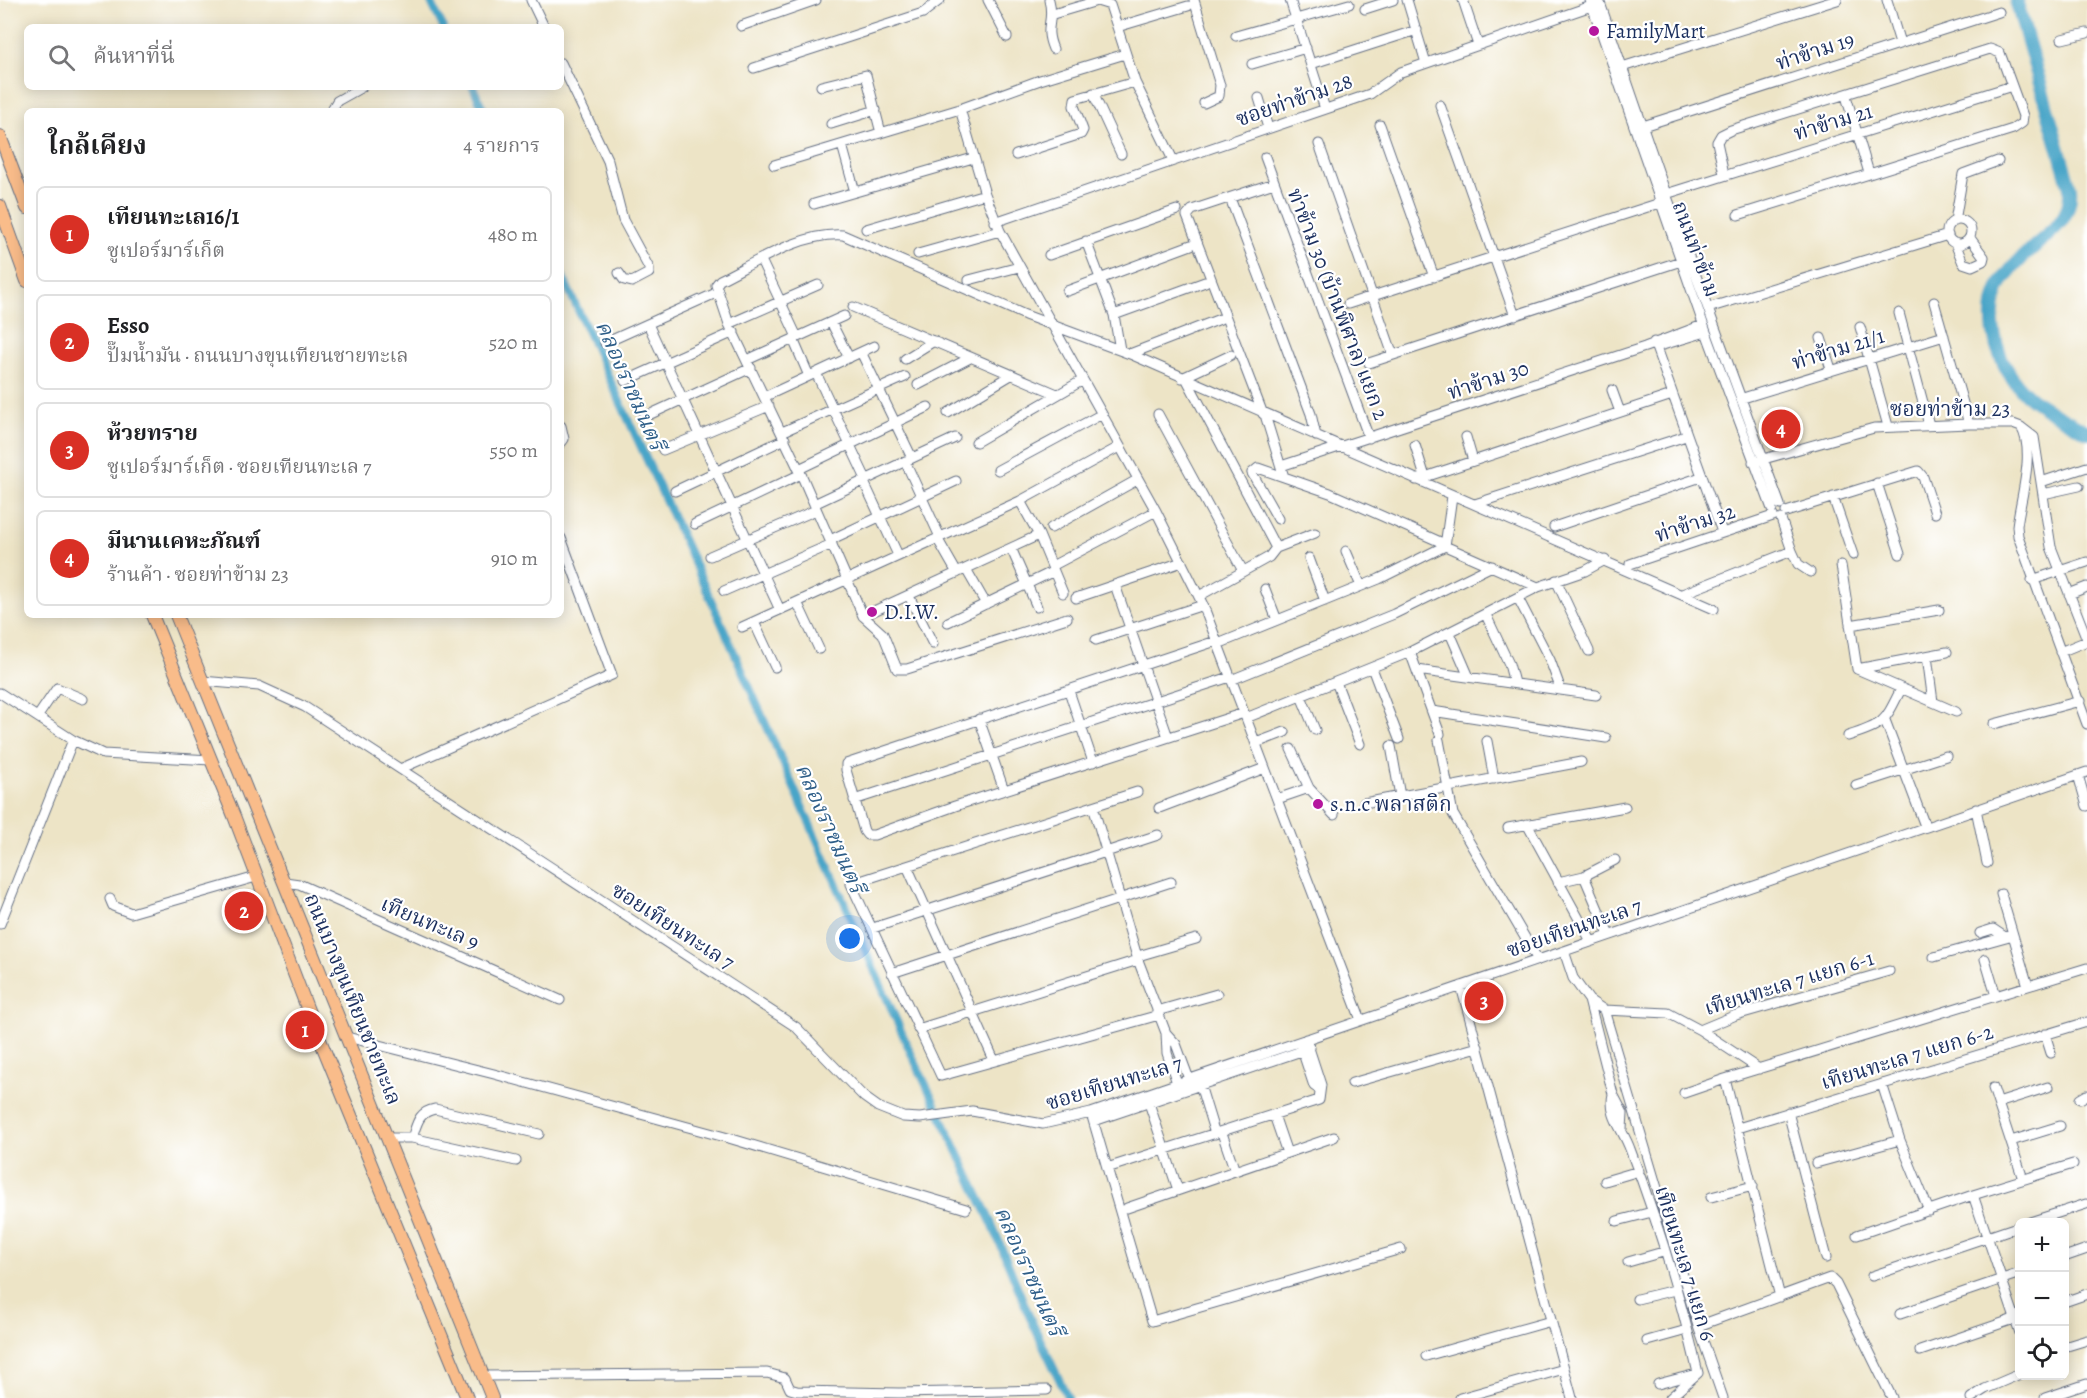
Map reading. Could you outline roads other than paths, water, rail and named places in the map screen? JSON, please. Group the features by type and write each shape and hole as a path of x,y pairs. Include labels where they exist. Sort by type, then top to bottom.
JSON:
{"main road":[{"path":"0,136 24,200"},
{"path":"0,206 24,273"},
{"path":"153,618 313,1023 467,1398"},
{"name":"ถนนบางขุนเทียนชายทะเล","path":"177,618 492,1398"},
{"path":"170,662 175,666 183,667 192,656"}],"street":[{"path":"531,0 543,24"},
{"path":"741,26 816,0"},
{"path":"988,0 1007,37"},
{"path":"1049,0 1053,14 1047,31 1053,49"},
{"path":"1172,0 1175,10"},
{"path":"1117,27 1205,0"},
{"path":"1290,0 1325,109"},
{"path":"1365,9 1393,0"},
{"path":"1407,0 1426,63"},
{"path":"1463,0 1478,45"},
{"path":"1622,67 1837,0"},
{"path":"1887,0 1900,43"},
{"path":"1053,14 1097,1 1110,5 1135,82 1173,160"},
{"path":"754,68 914,16 935,2"},
{"name":"ซอยท่าข้าม 28","path":"918,254 1173,160 1370,94 1401,72 1595,2"},
{"name":"ถนนท่าข้าม","path":"1595,2 1622,67 1666,194 1766,460 1778,512"},
{"name":"ถนนท่าข้าม","path":"1595,2 1660,203 1705,329 1754,462 1778,512"},
{"path":"1192,3 1220,85 1218,96 1204,103"},
{"path":"1236,36 1349,4"},
{"name":"ท่าข้าม 19","path":"1643,126 1999,12"},
{"path":"1311,64 1417,30"},
{"path":"2062,39 2087,33"},
{"path":"1252,64 1306,48"},
{"path":"1724,174 1717,142 1721,135 1731,130 1846,96 1990,49 2000,53 2023,116 2018,127 1737,215"},
{"path":"774,165 960,109 1000,93 1125,54"},
{"path":"564,69 608,161 622,220 649,268 649,273 632,282 624,280 619,273"},
{"path":"821,86 866,75 881,133"},
{"path":"1016,155 1081,134 1083,130 1073,102 1075,99 1135,82"},
{"name":"ท่าข้าม 21","path":"1666,194 1724,174 2012,86"},
{"path":"333,108 337,101 357,90"},
{"path":"1092,93 1121,154"},
{"path":"1846,96 1869,173"},
{"path":"1259,99 1268,128"},
{"path":"1440,105 1515,316"},
{"path":"960,109 973,158 997,226 1156,511 1201,601 1360,1020"},
{"path":"831,123 876,110"},
{"path":"1380,125 1434,277"},
{"path":"1319,144 1393,355"},
{"path":"842,145 855,192"},
{"name":"ท่าข้าม 30 (บ้านพิศาล) แยก 2","path":"1265,157 1369,438"},
{"path":"814,204 973,158"},
{"path":"1948,235 1950,225 1955,221 1963,174 1998,161"},
{"path":"1274,183 1188,213 1187,216 1264,414 1284,477"},
{"path":"866,229 985,194"},
{"path":"1230,198 1311,414 1316,436"},
{"path":"1348,304 1660,203"},
{"path":"1049,255 1178,210"},
{"path":"1948,235 1955,243 1963,263 1972,266 1983,261 1984,257 1970,238 1971,230 1967,223 1955,221"},
{"path":"1067,618 902,670 895,666 883,634 863,616 800,471 731,328 716,293 716,285 720,280 761,260 821,237 843,235 1051,325 1130,354 1264,414 1420,478 1452,496 1605,560 1714,609"},
{"path":"1708,308 1948,235"},
{"path":"1955,243 1962,244 1970,238"},
{"path":"1086,241 1114,315 1120,350"},
{"path":"1067,291 1191,245"},
{"path":"761,260 795,338 850,444 898,555"},
{"path":"1369,363 1681,261"},
{"path":"969,280 1019,267"},
{"path":"1114,315 1205,282"},
{"path":"626,381 818,285"},
{"path":"605,343 716,293"},
{"path":"1934,302 1969,424"},
{"path":"853,307 1057,394"},
{"path":"1899,313 1929,425"},
{"path":"642,418 682,400 795,338 844,316"},
{"path":"1130,354 1220,319"},
{"path":"831,322 849,358"},
{"path":"648,324 780,610"},
{"path":"1860,327 1888,426"},
{"name":"ท่าข้าม 30","path":"1281,466 1705,329"},
{"name":"ท่าข้าม 21/1","path":"1743,398 1868,357 1944,336"},
{"path":"1821,338 1831,369"},
{"path":"905,358 934,341"},
{"path":"1655,344 1722,532"},
{"path":"663,450 699,435 813,375 874,346"},
{"path":"861,352 895,423 921,497 957,573"},
{"path":"1185,379 1231,356"},
{"path":"918,385 970,358"},
{"path":"948,413 1011,375"},
{"path":"675,490 833,409 905,376"},
{"path":"1096,640 1201,601 1274,554 1276,548 1185,379"},
{"path":"976,442 1083,380"},
{"path":"1612,390 1620,412"},
{"path":"1420,478 1672,395"},
{"path":"695,524 850,444 928,407"},
{"path":"998,470 1102,414"},
{"path":"1158,414 1243,572"},
{"name":"ซอยท่าข้าม 23","path":"1754,462 1863,430 1888,426 2013,424 2021,427 2026,441 2026,465 2017,526 2032,580 2087,724"},
{"path":"2021,427 2034,437 2051,547 2087,640 2060,652"},
{"path":"1475,504 1686,436"},
{"path":"1466,437 1473,461"},
{"path":"710,556 815,507 864,479 955,438"},
{"path":"1414,445 1420,478"},
{"path":"742,627 1020,501 1119,447"},
{"path":"2041,482 2087,467"},
{"path":"1278,519 1252,473 1258,468 1330,493 1538,587"},
{"name":"ท่าข้าม 32","path":"1630,564 1778,512 1918,471 1923,477 1935,513"},
{"path":"1554,527 1701,477"},
{"path":"1051,528 1137,480"},
{"path":"724,591 956,481"},
{"path":"1877,483 1900,554"},
{"path":"2043,494 2079,486"},
{"path":"1445,545 1452,496"},
{"path":"1833,497 1853,555"},
{"path":"1020,501 1039,535 1063,593"},
{"path":"948,622 1027,584 1156,511"},
{"path":"1778,512 1798,564 1810,572"},
{"path":"1276,548 1315,533"},
{"path":"863,616 1039,535"},
{"path":"1445,545 1361,586 1217,643 1143,665 846,764 864,831 870,836 1004,790 1301,696 1410,652 1538,587 1585,571 1605,560"},
{"path":"400,769 612,675 564,546"},
{"path":"1011,548 1037,607"},
{"path":"1346,551 1361,586"},
{"path":"1682,594 1792,551"},
{"path":"1310,558 1325,601"},
{"path":"1076,597 1182,562"},
{"path":"2032,580 2087,562"},
{"path":"1841,565 1857,669"},
{"path":"855,800 1080,724 1231,679 1394,614 1492,566"},
{"path":"966,569 986,604"},
{"path":"1556,580 1589,651"},
{"path":"1115,585 1168,737"},
{"path":"2069,594 2087,587"},
{"path":"1265,589 1277,620"},
{"path":"909,596 933,644"},
{"path":"1518,598 1550,660 1561,690"},
{"path":"797,602 819,649"},
{"path":"1850,625 1940,610"},
{"path":"1486,615 1509,664 1514,683"},
{"path":"754,621 775,667"},
{"path":"1449,633 1469,677"},
{"path":"1410,652 1439,737 1453,814 1538,960"},
{"path":"1857,669 1947,652"},
{"path":"1927,656 1933,702"},
{"path":"1372,668 1399,739"},
{"path":"1857,669 1956,712"},
{"path":"1417,670 1596,695"},
{"name":"ซอยเทียนทะเล 7","path":"202,681 259,686 305,706 796,1027 864,1097 890,1112 912,1118 960,1111 1043,1124 1092,1117 1177,1083 1304,1045 1360,1020 2083,774"},
{"path":"1336,682 1360,744"},
{"path":"38,716 57,688 83,699"},
{"path":"1848,736 1873,728 1886,720 1901,689"},
{"path":"1069,691 1093,762"},
{"path":"0,693 73,740 110,755 211,760"},
{"path":"1301,696 1315,730"},
{"path":"1994,724 2080,701"},
{"path":"1432,711 1606,738"},
{"path":"979,719 1004,790"},
{"path":"1886,720 1925,826"},
{"path":"1256,743 1286,732"},
{"path":"0,924 73,740"},
{"path":"1486,741 1494,778"},
{"path":"1391,746 1400,796"},
{"path":"1291,749 1309,788 1334,815"},
{"path":"1856,785 1946,756"},
{"path":"1364,803 1581,762"},
{"path":"1159,808 1265,768"},
{"path":"2083,774 2087,806"},
{"path":"1277,799 1309,788"},
{"path":"1137,792 851,884 941,1076 1217,994"},
{"path":"1092,806 1122,898 1138,958 1166,1033 1167,1053 1177,1083"},
{"path":"1508,828 1625,807"},
{"path":"1976,809 1987,863"},
{"path":"1527,824 1591,941"},
{"path":"873,928 1158,835"},
{"path":"1558,882 1584,876 1615,860"},
{"path":"907,866 994,1060"},
{"path":"110,899 113,906 131,913 256,876"},
{"path":"1584,876 1609,935"},
{"name":"เทียนทะเล 9","path":"285,882 299,884 560,1000"},
{"path":"892,973 1171,882"},
{"path":"2001,894 2009,936 2028,986"},
{"path":"1980,933 1993,929 2009,936"},
{"path":"1934,957 2009,936"},
{"path":"918,1029 1196,939"},
{"name":"เทียนทะเล 7 แยก 6","path":"1564,951 1573,978 1589,1000 1612,1094 1611,1108 1639,1171 1698,1373 1670,1398"},
{"path":"1985,959 1996,996"},
{"path":"1684,1093 2087,968"},
{"name":"เทียนทะเล 7 แยก 6-1","path":"1700,1030 1736,1016 1889,971"},
{"path":"1461,986 1572,1398"},
{"path":"1589,1000 1605,1010 1668,1013 1700,1030 1759,1069"},
{"path":"1605,1010 1698,1326 1723,1398"},
{"name":"เทียนทะเล 7 แยก 6-2","path":"1738,1128 2087,1022"},
{"path":"1166,1033 1176,1044 1189,1079"},
{"path":"2045,1034 2051,1053"},
{"path":"347,1037 494,1074 732,1139 966,1209"},
{"path":"1107,1168 1319,1100 1322,1096 1320,1090 1314,1086 1304,1045 1149,1103 1092,1117 1107,1168 1152,1321 1401,1249"},
{"path":"1352,1083 1478,1047"},
{"path":"1725,1079 1780,1297"},
{"path":"1882,1084 1900,1140 1929,1211"},
{"path":"1200,1085 1235,1171"},
{"path":"1998,1103 2048,1087"},
{"path":"1993,1088 2023,1179"},
{"path":"1149,1103 1178,1190"},
{"path":"412,1138 419,1118 424,1112 435,1109 539,1134"},
{"path":"1788,1112 1826,1258"},
{"path":"1274,1115 1287,1153"},
{"path":"2011,1141 2060,1126"},
{"path":"1127,1208 1334,1137"},
{"path":"388,1138 412,1138 516,1161"},
{"path":"1816,1163 1900,1140"},
{"path":"1857,1235 2073,1164"},
{"path":"1605,1181 1639,1171"},
{"path":"1711,1197 1752,1186"},
{"path":"1973,1195 2015,1313"},
{"path":"2042,1218 2086,1204"},
{"path":"1617,1221 1652,1212"},
{"path":"1872,1276 2015,1227"},
{"path":"2069,1255 2087,1249"},
{"path":"1628,1262 1663,1252"},
{"path":"1900,1314 2015,1274"},
{"path":"1698,1326 1828,1278 1832,1279 1892,1398"},
{"path":"1637,1299 1675,1290"},
{"path":"2069,1300 2087,1294"},
{"path":"1920,1351 2015,1319"},
{"path":"1426,1356 1551,1322"},
{"path":"1647,1341 1687,1330"},
{"path":"2069,1345 2087,1340"},
{"path":"1460,1398 1564,1369"},
{"path":"483,1376 767,1373 785,1378 790,1389 797,1391 899,1394 1047,1390"},
{"path":"1658,1384 1698,1373"},
{"path":"1971,1398 2015,1376"},
{"path":"2045,1398 2087,1384"}],"waterway":[{"name":"คลองราชมนตรี","path":"430,0 442,24"},
{"path":"2016,0 2070,188 2070,200 2062,220 2021,259 2003,280 1996,295 1993,327 2002,360 2020,388 2039,404 2087,432"},
{"name":"คลองราชมนตรี","path":"474,90 483,108"},
{"name":"คลองราชมนตรี","path":"564,280 712,602 910,1051 992,1224 1031,1320 1068,1398"}],"place":[{"name":"FamilyMart","path":"1594,31"},
{"name":"มีนานเคหะภัณฑ์","path":"1781,429"},
{"name":"D.I.W.","path":"872,612"},
{"name":"s.n.c พลาสติก","path":"1318,804"},
{"name":"Esso","path":"244,911"},
{"name":"ห้วยทราย","path":"1484,1001"},
{"name":"เทียนทะเล16/1","path":"305,1030"}]}
